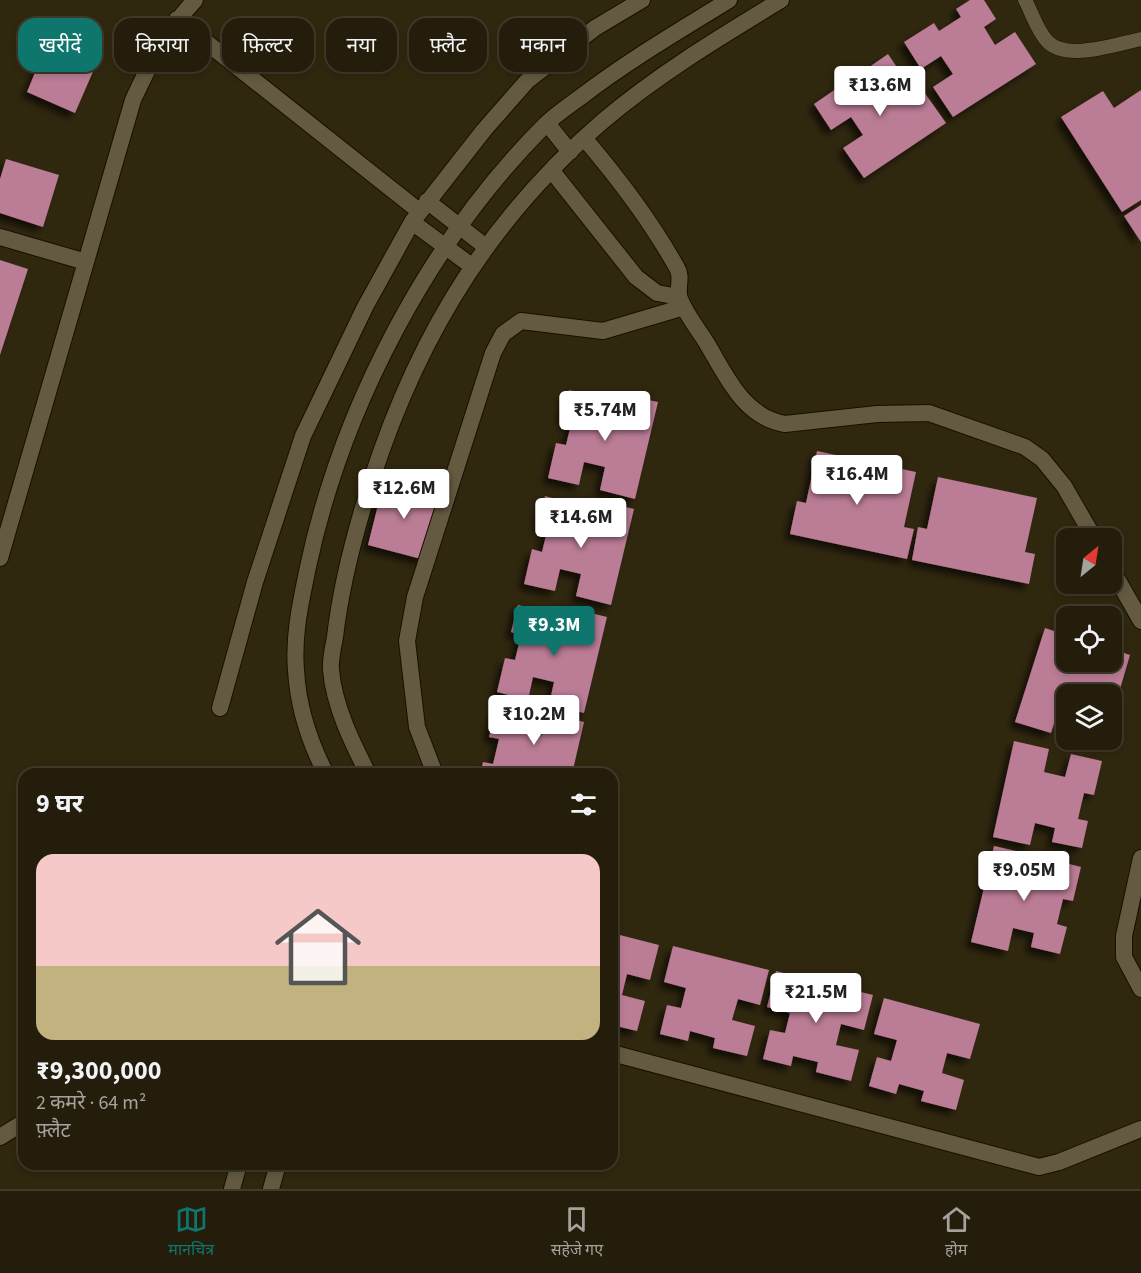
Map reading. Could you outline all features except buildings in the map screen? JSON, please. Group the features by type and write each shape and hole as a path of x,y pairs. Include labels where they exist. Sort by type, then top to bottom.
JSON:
{"street":[{"path":"178,18 195,0"},
{"path":"220,708 255,582 303,436 366,307 419,212 527,81 595,28 642,0"},
{"path":"323,768 311,746 301,709 296,669 297,621 320,510 372,380 404,316 458,225 504,169 547,123 612,73 729,0"},
{"path":"365,768 340,710 331,670 339,604 379,451 400,399 447,307 486,248 520,203 585,138 651,85 711,42 781,0"},
{"path":"210,45 419,212 446,247 473,267"},
{"path":"0,558 133,100 146,72"},
{"path":"547,123 570,152"},
{"path":"585,138 620,179 680,272 682,302 737,394 769,422 807,423 878,414 929,413 1025,447 1042,459 1064,486 1088,528"},
{"path":"552,171 636,277 657,293 682,302"},
{"path":"419,212 458,225 486,248"},
{"path":"0,237 86,262"},
{"path":"433,768 417,727 406,641 415,597 493,352 503,334 521,321 603,331 682,302"},
{"path":"1122,588 1141,621"},
{"path":"1141,858 1124,936 1124,957 1141,989"},
{"path":"618,1055 1039,1167 1059,1162 1141,1129"},
{"path":"0,1137 18,1126"},
{"path":"232,1189 237,1170"},
{"path":"271,1189 276,1170"}],"lane":[{"path":"1025,0 1047,42 1057,49 1071,53 1141,39"}]}
